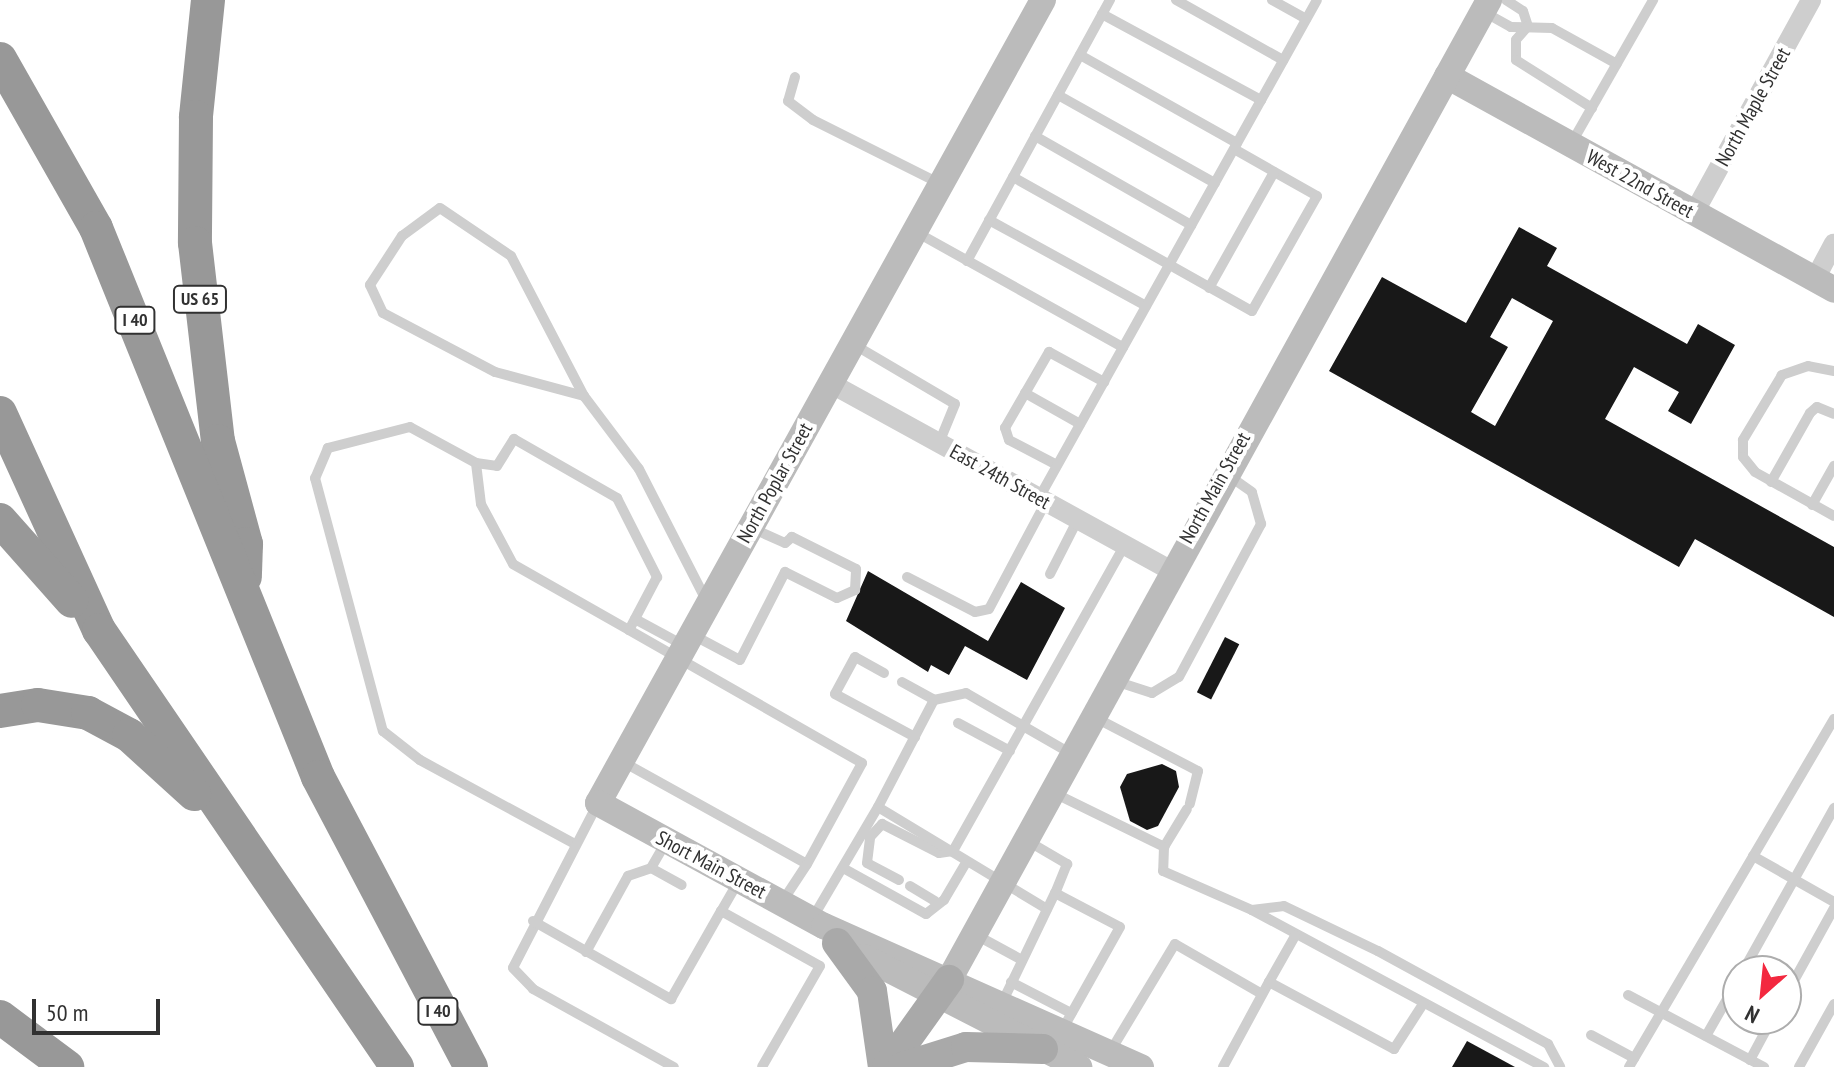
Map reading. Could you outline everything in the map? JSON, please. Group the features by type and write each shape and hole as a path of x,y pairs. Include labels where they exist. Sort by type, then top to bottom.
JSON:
{"highway":[{"name":"US 65","path":"208,0 196,117 195,243 218,441 246,544 245,594"},
{"name":"I 40","path":"0,59 96,228 318,777 471,1067"},
{"path":"0,413 99,630"},
{"path":"0,520 99,630 397,1067"},
{"path":"0,711 65,707 109,722 173,772 249,852"},
{"path":"0,1017 67,1067"}],"main road":[{"path":"823,938 872,991 885,1067"},
{"path":"885,1067 945,993"},
{"path":"902,1067 966,1047 1058,1032"}],"street":[{"name":"North Poplar Street","path":"598,803 1043,0"},
{"name":"North Maple Street","path":"1694,213 1811,0"},
{"name":"North Main Street","path":"945,993 1004,884 1022,838 1223,473 1447,76 1492,4"},
{"name":"West 22nd Street","path":"1447,76 1825,284"},
{"path":"1825,284 1834,244"},
{"name":"East 24th Street","path":"830,383 1170,570"},
{"name":"Short Main Street","path":"598,803 781,903 823,938 945,993"},
{"path":"945,993 1058,1032 1141,1067"},
{"path":"945,993 1006,993 1058,1032 1079,1067"}],"lane":[{"path":"967,261 1110,0"},
{"path":"1176,0 1283,60"},
{"path":"1272,0 1306,19"},
{"path":"907,577 975,612 989,609 1057,465 1317,0"},
{"path":"1570,146 1653,0"},
{"path":"1492,4 1511,27 1552,28 1617,64"},
{"path":"1492,4 1523,11 1528,26"},
{"path":"1102,14 1261,100"},
{"path":"1528,26 1516,40 1516,60 1592,108"},
{"path":"1013,177 1252,311 1317,196 1080,55"},
{"path":"795,77 788,101 813,120 941,184"},
{"path":"1058,95 1215,183"},
{"path":"1035,136 1191,225"},
{"path":"1209,288 1274,172"},
{"path":"584,396 495,372 383,313 370,285 402,236 440,208 511,256 584,396 639,469 708,604"},
{"path":"989,220 1146,306"},
{"path":"915,231 1123,347"},
{"path":"852,343 955,404 939,443"},
{"path":"1057,465 1005,435 1025,393 1049,352 1104,382"},
{"path":"1834,371 1808,366 1782,375 1760,408 1743,457 1771,482 1834,516"},
{"path":"1025,393 1080,424"},
{"path":"1771,482 1810,413 1817,407 1834,414"},
{"path":"575,844 420,760 383,731 315,478 328,448 410,427 476,463 497,466 514,439 617,498 657,577 629,630"},
{"path":"476,463 481,504 503,554 629,630 740,660 785,572 837,598 855,590 856,569 792,537 785,543 751,528"},
{"path":"1812,505 1834,466"},
{"path":"1110,678 1152,693 1169,686 1187,663 1261,524 1252,492 1223,473"},
{"path":"1050,574 1078,519"},
{"path":"953,851 1125,545"},
{"path":"635,619 684,646 862,763 807,864 781,903"},
{"path":"884,673 855,657 835,694 915,737"},
{"path":"902,682 934,700 966,693 1070,753"},
{"path":"762,1067 823,938 843,868 934,700"},
{"path":"1091,715 1198,771 1188,806 1164,847 1163,871 1252,910 1295,936 1544,1067"},
{"path":"1591,1035 1632,1063 1665,1015 1753,856 1834,719"},
{"path":"958,723 1010,751"},
{"path":"621,761 807,864"},
{"path":"1049,790 1164,847"},
{"name":"North Poplar Street","path":"598,803 533,921 513,968 533,989 674,1067"},
{"path":"878,807 1047,909"},
{"path":"1752,955 1834,808"},
{"path":"899,880 863,856 882,824 939,853 953,851"},
{"path":"1006,993 1067,864 1022,838"},
{"path":"586,952 628,876 651,868 667,841"},
{"path":"1753,856 1834,905 1802,965"},
{"path":"910,886 935,901 944,900 967,861"},
{"path":"651,868 682,885"},
{"path":"843,868 926,914 935,901"},
{"path":"533,921 671,999 739,880"},
{"path":"1055,893 1120,927 1058,1032"},
{"path":"1252,910 1284,906 1378,951 1548,1044 1560,1067"},
{"path":"721,911 823,938"},
{"path":"976,935 1022,960"},
{"path":"1223,1067 1295,936"},
{"path":"1109,1055 1175,944 1262,994"},
{"path":"1269,982 1394,1049 1423,1004"},
{"path":"1628,995 1764,1067"},
{"path":"1799,1067 1834,1004"},
{"path":"1706,1036 1722,1008"},
{"path":"1750,1060 1763,1035"}],"building":[{"path":"1519,227 1557,248 1547,266 1687,344 1698,324 1735,345 1691,424 1668,411 1679,392 1634,367 1605,419 1834,547 1834,617 1695,539 1679,567 1329,371 1382,277 1466,323","holes":["1512,298 1553,321 1495,426 1471,412 1508,347 1490,337"]},
{"path":"868,571 988,641 1021,582 1065,608 1027,680 965,646 949,675 931,665 928,672 846,621"},
{"path":"1225,637 1239,644 1211,700 1197,692"},
{"path":"1162,764 1176,771 1179,787 1158,826 1147,830 1130,821 1120,787 1127,774"},
{"path":"1467,1041 1515,1067 1452,1067"}]}
